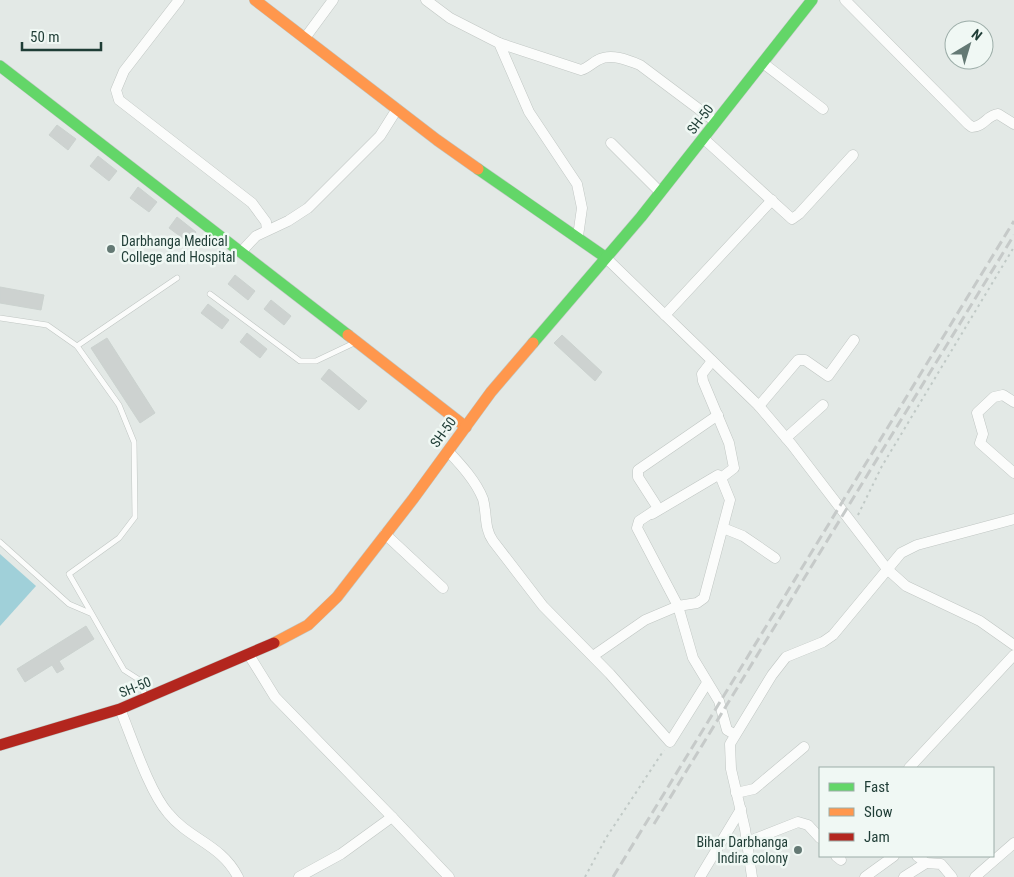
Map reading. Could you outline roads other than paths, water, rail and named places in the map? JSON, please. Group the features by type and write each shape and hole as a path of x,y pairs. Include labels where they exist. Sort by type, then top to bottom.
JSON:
{"main road":[{"path":"255,0 438,140 606,257"},
{"name":"SH-50","path":"0,745 120,709 249,655 308,625 319,616 386,534 491,392 660,192 812,0"},
{"path":"0,66 242,251 466,427"}],"street":[{"path":"179,0 124,71 116,90 119,100 252,203 266,222 267,230"},
{"path":"305,38 333,0"},
{"path":"426,0 450,18 499,42 581,70 600,59 615,58 640,65 716,122"},
{"path":"845,0 968,124 977,127 994,114 998,114 1014,124"},
{"path":"499,42 529,112 577,184 582,208 578,236"},
{"path":"763,63 823,109"},
{"path":"242,251 256,236 288,221 308,208 380,136 397,109"},
{"path":"704,138 792,218 796,217 853,155"},
{"path":"611,143 660,192"},
{"path":"665,315 772,200"},
{"path":"606,257 759,406 887,569 906,586 980,621 1014,645"},
{"path":"759,406 798,360 805,360 828,376 854,340"},
{"path":"593,656 645,620 678,606 697,604 704,598 730,500 721,478 732,470 734,466 729,443 706,389 702,374 712,361"},
{"path":"1014,402 1008,396 998,396 980,409 977,417 983,434 980,443 1014,473"},
{"path":"786,438 823,405"},
{"path":"652,514 656,504 638,477 638,470 718,415"},
{"path":"448,451 480,492 483,500 487,530 493,541 543,606 593,656 670,742 707,683"},
{"path":"718,475 639,521 637,528 678,606 693,658 719,701 727,730 734,734"},
{"path":"752,877 748,842 729,755 734,734 786,657 823,642 833,635 901,553 917,545 1014,519"},
{"path":"723,528 743,536 775,558"},
{"path":"386,534 443,588"},
{"path":"249,655 275,697 449,877"},
{"path":"910,767 1014,655"},
{"path":"120,709 156,794 168,813 184,829 226,857 238,877"},
{"path":"736,793 754,789 804,747"},
{"path":"700,877 741,809"},
{"path":"299,877 341,854 392,817"},
{"path":"748,842 798,822 808,825 819,837"},
{"path":"975,877 1014,843"},
{"path":"865,877 893,857"},
{"path":"918,857 926,862 941,864 952,877"},
{"path":"904,877 926,862"}],"lane":[{"path":"77,346 178,278"},
{"path":"210,294 300,361 316,361 357,342"},
{"path":"0,318 47,326 77,346 119,405 134,442 135,518 119,538 68,574 124,670 138,680 146,697"},
{"path":"0,542 69,604 91,613"}],"water":[{"path":"0,554 36,586 0,626"}],"railway":[{"path":"613,877 1014,221"},
{"path":"654,824 1014,235"}],"place":[{"name":"Darbhanga Medical College and Hospital","path":"111,249"},
{"name":"Bihar Darbhanga Indira colony","path":"798,850"}]}
